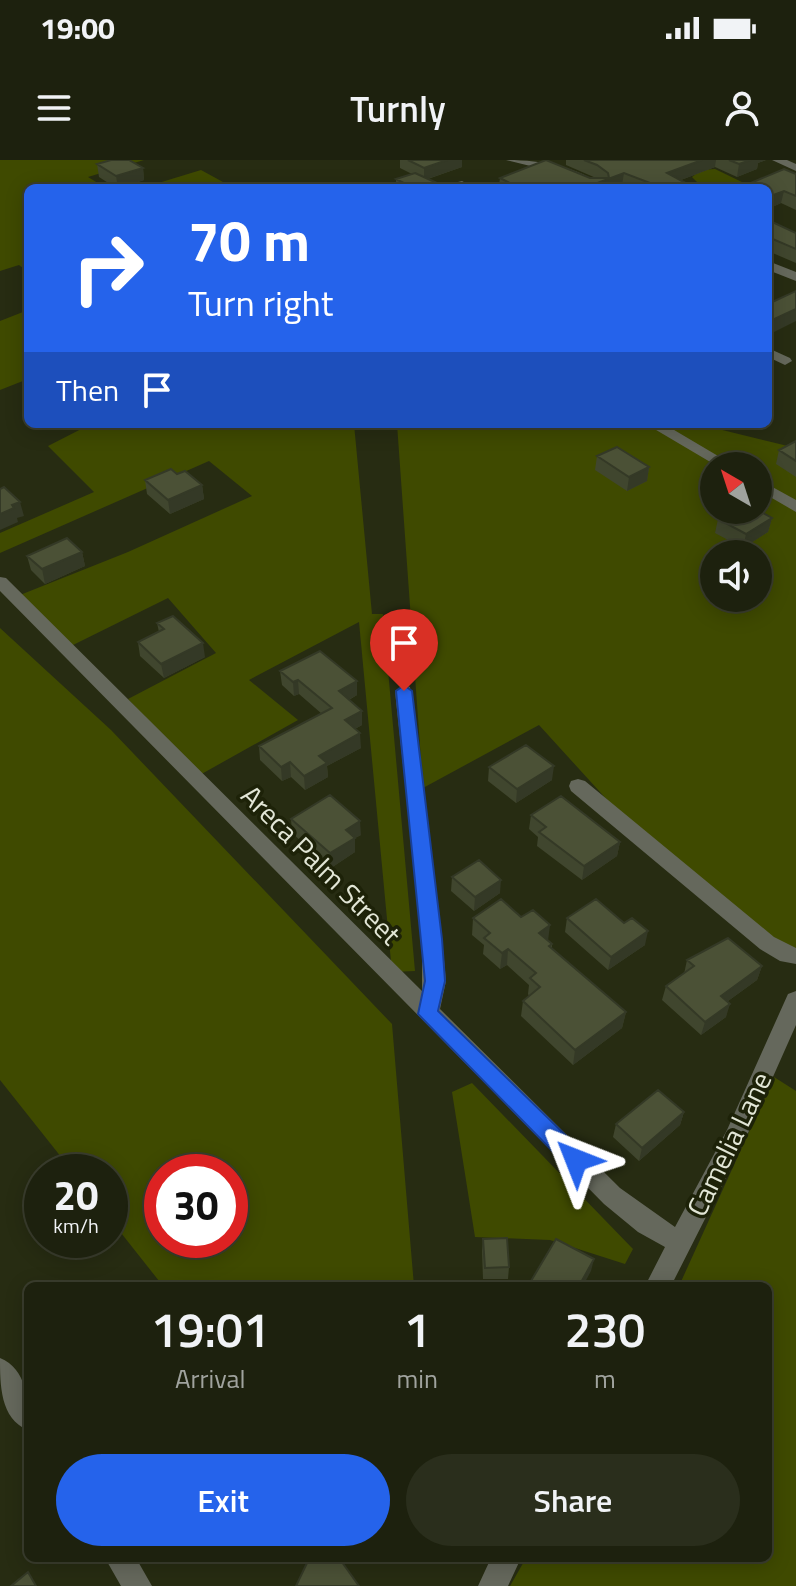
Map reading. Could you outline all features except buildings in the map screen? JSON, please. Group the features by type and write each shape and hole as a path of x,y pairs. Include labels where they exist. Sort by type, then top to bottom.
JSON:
{"street":[{"path":"512,160 553,167 590,184"},
{"path":"778,160 796,168"},
{"path":"772,267 796,277"},
{"path":"772,354 785,361"},
{"path":"660,428 703,452"},
{"path":"772,492 796,507"},
{"name":"Areca Palm Street","path":"0,582 612,1196 647,1224 680,1243"},
{"path":"404,691 433,953 435,981 428,1014"},
{"path":"578,786 767,943 781,953 796,956"},
{"name":"Camelia Lane","path":"660,1282 736,1135 796,1000"},
{"path":"0,1371 24,1410"},
{"path":"122,1562 138,1586"},
{"path":"492,1586 505,1562"}],"green space":[{"path":"0,160 144,160 88,177 99,184 24,184 24,269 19,265 0,271"},
{"path":"715,169 744,183 699,184 692,177 701,170"},
{"path":"201,170 227,184 155,184"},
{"path":"24,312 24,381 0,390 0,321"},
{"path":"83,428 354,428 372,614 383,614 415,971 392,972 359,622 249,680 298,720 198,776 128,699 216,653 168,598 71,646 20,595 128,552 252,496 209,461 0,553 0,533 94,492 48,446"},
{"path":"397,428 714,428 796,448 796,955 651,848 539,725 423,788"},
{"path":"0,628 111,730 392,1024 414,1282 160,1282 128,1242 128,1154 59,1154 0,1080"},
{"path":"774,1077 796,1091 796,1586 510,1586 524,1562 772,1562 772,1282 681,1282"},
{"path":"472,1083 633,1249 625,1264 550,1240 475,1237 452,1092"}],"route":[{"path":"404,691 432,939 435,981 428,1014 576,1160"}]}
